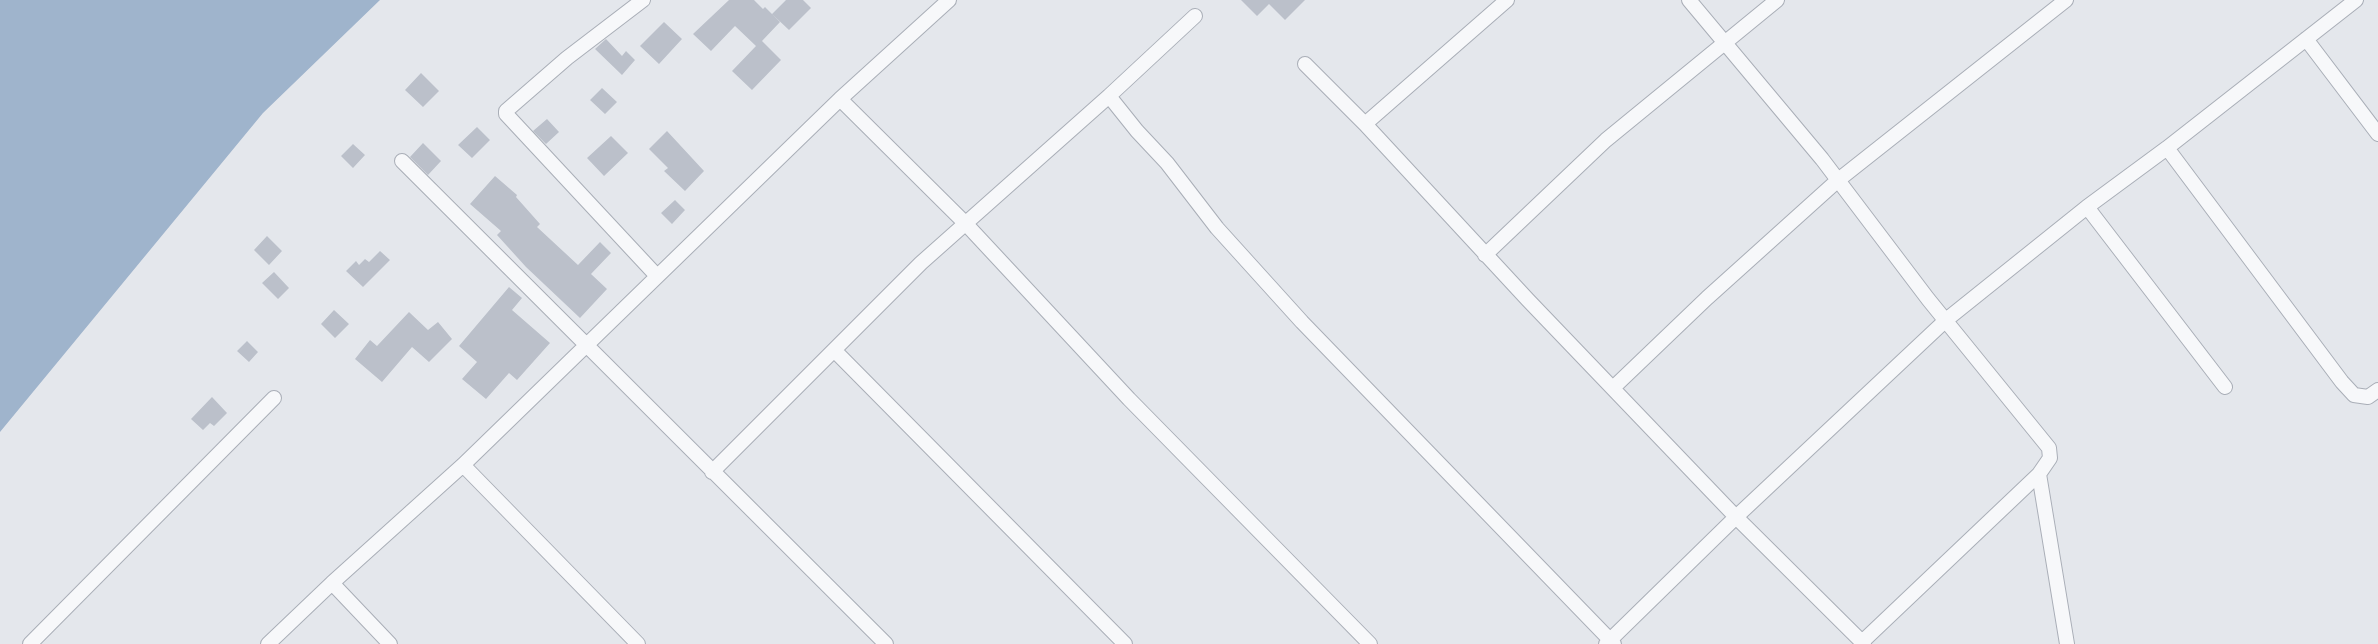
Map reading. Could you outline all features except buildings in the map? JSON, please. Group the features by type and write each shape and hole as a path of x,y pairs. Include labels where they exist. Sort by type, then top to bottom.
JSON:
{"street":[{"path":"644,0 567,58 506,111 506,114 656,275"},
{"path":"268,644 332,583 462,465 656,275 840,99 949,0"},
{"path":"1364,124 1507,0"},
{"path":"1305,64 1364,124 1485,255 1614,387 1736,517 1863,643 2039,474 2050,458 2049,448 1946,320 1838,181 1822,158 1689,0"},
{"path":"1485,255 1606,140 1777,0"},
{"path":"1614,387 1707,298 1838,181 2066,0"},
{"path":"1109,96 1137,131 1167,163 1217,228 1302,322 1610,643 1736,517 1946,320 2087,207 2167,148 2356,0"},
{"path":"712,472 921,263 1109,96 1195,16"},
{"path":"2306,39 2378,134"},
{"path":"840,99 966,224 1128,399 1370,644"},
{"path":"2167,148 2342,382 2354,395 2368,397 2378,390"},
{"path":"402,161 886,644"},
{"path":"2087,207 2224,387"},
{"path":"834,350 1125,644"},
{"path":"30,644 274,398"},
{"path":"462,465 638,644"},
{"path":"2039,474 2067,644"},
{"path":"332,583 390,644"}],"water":[{"path":"0,0 380,0 263,113 0,432"}]}
